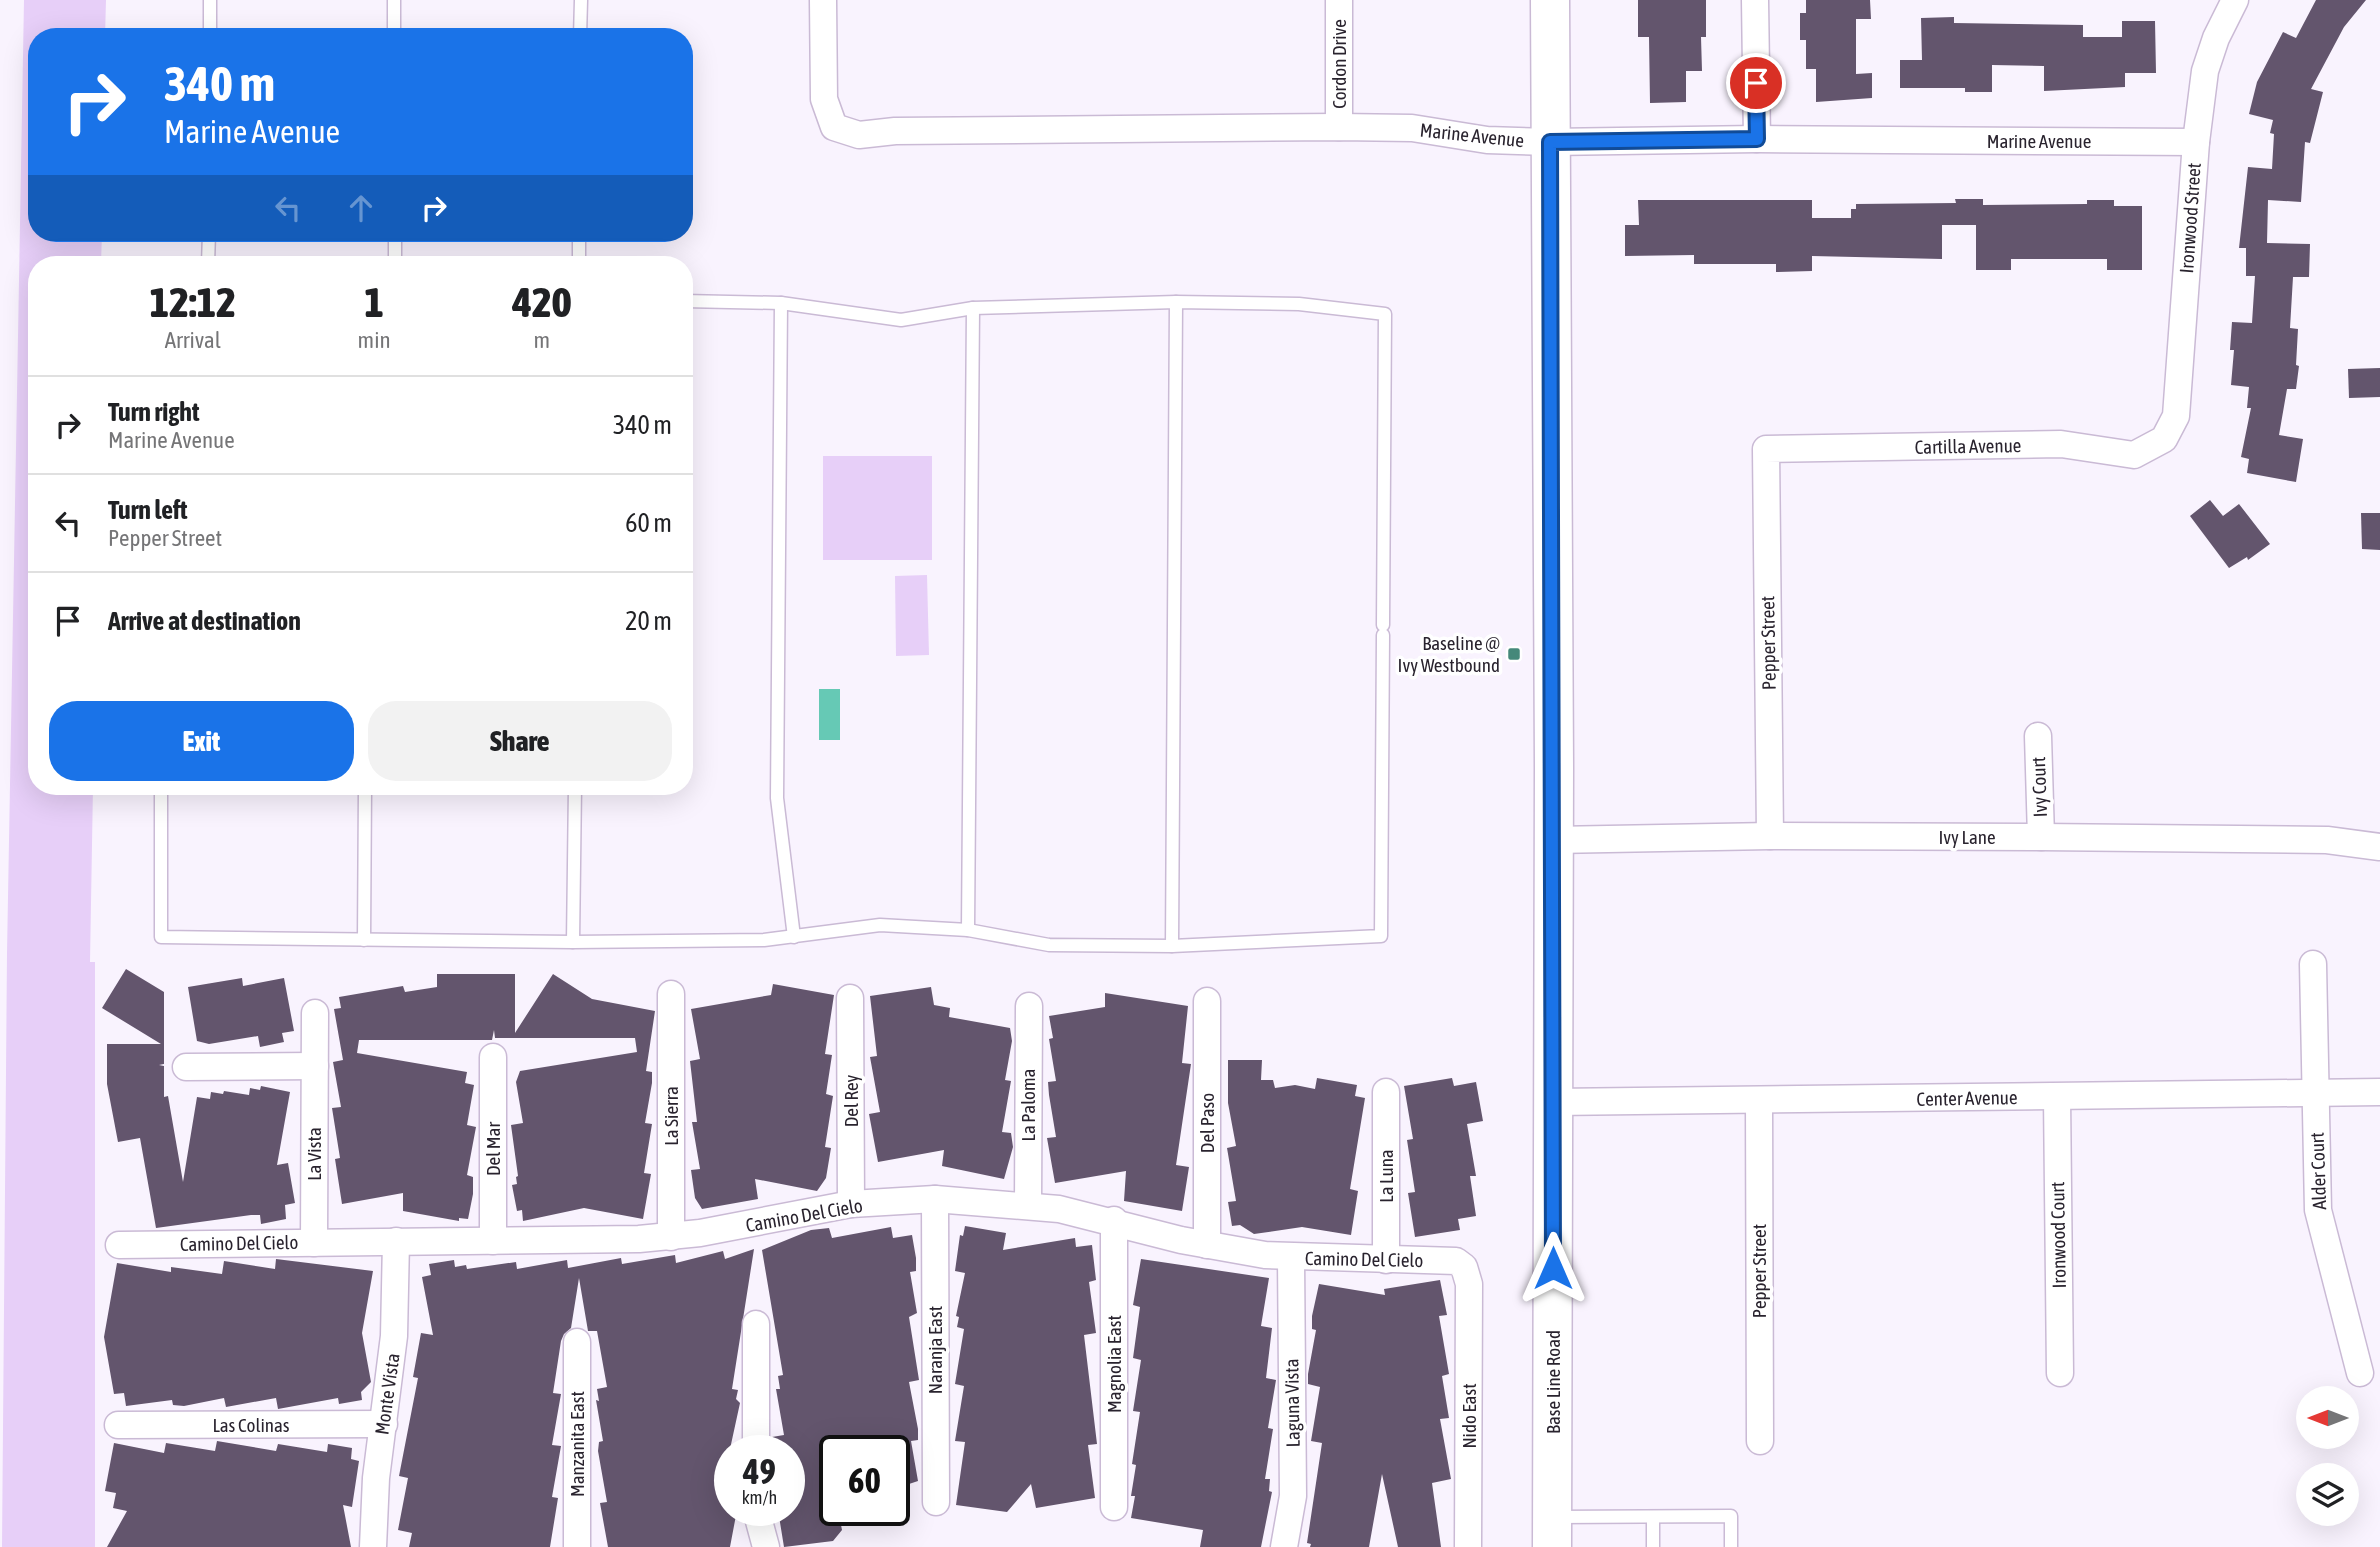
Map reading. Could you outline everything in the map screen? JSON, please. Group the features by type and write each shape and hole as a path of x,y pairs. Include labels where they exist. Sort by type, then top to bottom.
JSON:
{"main road":[{"name":"Base Line Road","path":"1550,0 1554,840 1552,1532"}],"street":[{"name":"Marine Avenue","path":"823,0 824,99 834,127 859,135 895,131 1339,127 1412,128 1487,141 1757,139 2196,142"},
{"name":"Cordon Drive","path":"1339,0 1339,127"},
{"path":"1755,0 1757,139"},
{"name":"Ironwood Street","path":"2164,439 2176,416 2196,142 2205,71 2216,38 2235,0"},
{"name":"Cartilla Avenue","path":"1766,449 2061,444 2134,454 2164,439"},
{"name":"Pepper Street","path":"1766,449 1770,836"},
{"name":"Ivy Court","path":"2038,736 2040,837"},
{"name":"Ivy Lane","path":"1554,840 1770,836 2040,837 2328,840 2380,847"},
{"name":"Alder Court","path":"2313,964 2318,1210 2360,1373"},
{"name":"La Sierra","path":"671,994 671,1237"},
{"name":"Del Rey","path":"850,998 851,1204"},
{"name":"Del Paso","path":"1207,1001 1207,1245"},
{"name":"La Paloma","path":"1028,1006 1028,1205"},
{"name":"La Vista","path":"314,1243 315,1013"},
{"name":"Del Mar","path":"493,1057 493,1241"},
{"path":"186,1067 314,1066"},
{"name":"La Luna","path":"1386,1092 1386,1260"},
{"name":"Center Avenue","path":"1554,1102 2380,1093"},
{"name":"Ironwood Court","path":"2057,1097 2060,1373"},
{"name":"Pepper Street","path":"1759,1101 1760,1441"},
{"name":"Camino Del Cielo","path":"119,1245 671,1237 851,1204 935,1199 1028,1205 1114,1220 1207,1245 1291,1258 1456,1261 1464,1266 1469,1284"},
{"name":"Naranja East","path":"935,1199 936,1502"},
{"name":"Magnolia East","path":"1114,1220 1114,1507"},
{"name":"Monte Vista","path":"373,1547 376,1478 394,1336 396,1241"},
{"name":"Laguna Vista","path":"1284,1547 1293,1496 1291,1258"},
{"name":"Nido East","path":"1468,1547 1469,1284"},
{"path":"756,1435 757,1324"},
{"name":"Manzanita East","path":"577,1342 577,1547"},
{"name":"Las Colinas","path":"118,1425 384,1424"},
{"path":"760,1526 766,1547"}],"lane":[{"path":"210,0 210,28"},
{"path":"394,0 394,28"},
{"path":"580,28 581,0"},
{"path":"161,795 161,937 573,942 764,940 880,925 968,930 1049,945 1172,946 1381,936 1385,314 1300,304 1177,302 973,308 901,320 781,303 693,302"},
{"path":"1172,946 1177,302"},
{"path":"781,303 777,798 794,937"},
{"path":"968,930 973,308"},
{"path":"364,940 365,795"},
{"path":"573,942 575,795"},
{"path":"1552,1532 1653,1517 1731,1516 1731,1547"},
{"path":"1653,1517 1653,1547"}],"shaded area":[{"path":"24,0 106,0 105,28 28,28 28,242 102,242 101,256 28,256 28,795 93,795 90,962 95,962 95,1547 2,1547 7,953"},
{"path":"823,456 932,456 932,560 823,560"},
{"path":"927,575 929,655 896,656 895,576"},
{"path":"819,689 840,689 840,740 819,740"}],"building":[{"path":"1638,0 1706,0 1706,37 1701,37 1702,71 1686,71 1686,102 1650,103 1649,37 1638,37"},
{"path":"1806,0 1870,0 1871,19 1856,19 1856,74 1872,73 1872,98 1816,102 1816,69 1806,69 1806,40 1800,40 1800,13 1806,13"},
{"path":"2316,0 2366,0 2344,27 2311,89 2323,92 2310,143 2305,142 2301,202 2268,200 2267,243 2310,244 2309,277 2293,277 2290,328 2298,329 2296,365 2299,366 2296,389 2287,389 2279,435 2303,439 2296,482 2247,473 2249,459 2241,457 2251,408 2247,408 2249,387 2231,385 2234,350 2230,350 2232,322 2252,323 2255,276 2246,276 2246,248 2239,248 2248,167 2272,169 2274,134 2270,133 2273,120 2249,114 2257,82 2283,32 2296,38"},
{"path":"1954,17 1954,23 2083,25 2083,37 2122,37 2122,21 2155,21 2156,73 2125,73 2125,87 2044,91 2044,66 1992,65 1992,92 1965,92 1965,88 1900,88 1900,60 1922,60 1921,18"},
{"path":"1955,199 1983,199 1983,205 2087,204 2087,200 2114,200 2114,206 2142,206 2142,270 2107,270 2107,259 2011,259 2011,270 1976,270 1976,225 1942,225 1942,259 1812,256 1812,271 1776,272 1776,264 1694,264 1694,255 1625,256 1625,225 1639,225 1638,200 1812,200 1812,218 1851,218 1851,209 1856,209 1856,204 1956,203"},
{"path":"2380,368 2380,397 2349,398 2348,369"},
{"path":"2210,500 2223,516 2239,504 2270,544 2248,560 2247,557 2229,568 2190,516"},
{"path":"2361,513 2380,513 2380,550 2362,549"},
{"path":"126,969 164,992 164,1064 159,1065 164,1066 164,1097 168,1096 183,1182 197,1097 210,1099 211,1092 223,1094 224,1091 249,1095 250,1088 260,1090 261,1086 290,1092 277,1165 288,1163 295,1203 285,1205 286,1219 261,1224 260,1215 251,1215 156,1228 140,1138 118,1142 107,1084 107,1044 161,1044 102,1008"},
{"path":"437,974 515,974 515,1033 553,974 592,999 655,1011 646,1071 652,1072 652,1083 645,1123 652,1124 644,1173 651,1174 643,1219 584,1208 523,1221 522,1210 517,1211 512,1185 517,1184 518,1176 511,1125 523,1123 516,1082 520,1071 637,1052 635,1038 495,1038 494,1030 492,1040 359,1040 357,1053 467,1072 465,1083 474,1085 467,1125 476,1127 467,1175 473,1177 468,1219 459,1218 459,1221 403,1211 403,1193 342,1204 335,1159 340,1158 332,1108 341,1107 333,1062 343,1060 334,1009 341,1008 339,997 403,986 405,992 437,987"},
{"path":"242,978 243,986 284,978 294,1031 282,1033 284,1042 260,1047 258,1036 209,1044 197,1041 188,987"},
{"path":"773,984 834,995 825,1054 832,1055 826,1094 833,1096 825,1147 831,1148 826,1178 817,1191 755,1179 758,1199 702,1209 695,1198 691,1170 700,1169 692,1122 697,1122 690,1061 700,1059 691,1009 771,995"},
{"path":"931,987 934,1005 950,1008 949,1017 1010,1028 1012,1041 1005,1080 1011,1081 1002,1132 1011,1133 1013,1147 1004,1179 942,1166 944,1150 878,1162 869,1114 880,1112 870,1057 877,1056 870,996"},
{"path":"1105,993 1188,1006 1182,1063 1191,1064 1176,1165 1189,1167 1182,1211 1124,1201 1126,1171 1055,1183 1047,1138 1056,1137 1048,1082 1056,1081 1049,1039 1053,1038 1049,1016 1105,1007"},
{"path":"1228,1060 1262,1060 1261,1080 1273,1080 1275,1088 1295,1085 1315,1089 1317,1078 1357,1085 1355,1096 1365,1098 1350,1189 1358,1191 1351,1235 1302,1227 1254,1234 1240,1225 1232,1226 1228,1202 1236,1201 1227,1148 1236,1146 1228,1103"},
{"path":"1452,1078 1454,1086 1476,1082 1483,1121 1467,1124 1476,1176 1470,1176 1476,1216 1458,1219 1460,1230 1415,1237 1408,1193 1415,1192 1407,1140 1413,1139 1404,1086"},
{"path":"965,1226 1006,1233 1003,1250 1075,1238 1076,1247 1092,1245 1096,1280 1089,1282 1096,1333 1084,1335 1097,1444 1088,1445 1095,1498 1036,1508 1031,1484 1007,1512 956,1505 965,1442 955,1441 964,1386 955,1384 964,1329 957,1327 959,1317 956,1316 965,1273 955,1271 960,1235 963,1236"},
{"path":"891,1227 893,1238 912,1235 916,1271 910,1272 917,1313 909,1317 919,1380 909,1382 918,1429 918,1440 911,1441 918,1481 910,1484 910,1435 819,1435 819,1526 841,1526 842,1530 833,1541 784,1547 781,1526 805,1526 805,1435 784,1435 776,1389 780,1389 778,1376 783,1375 762,1250 811,1230 829,1228 832,1238"},
{"path":"754,1249 732,1389 738,1390 736,1399 740,1403 733,1435 714,1435 714,1526 734,1526 730,1547 608,1547 600,1503 607,1502 598,1451 599,1442 603,1441 596,1400 599,1401 597,1389 607,1387 597,1331 588,1331 579,1278 571,1328 561,1341 553,1393 561,1394 552,1445 561,1446 552,1497 558,1498 550,1547 409,1547 412,1533 398,1530 408,1478 399,1476 418,1378 413,1377 421,1333 433,1335 422,1277 431,1275 429,1264 454,1260 455,1267 466,1265 467,1269 516,1262 517,1269 567,1260 568,1268 621,1258 622,1264 675,1255 676,1263 723,1251 725,1259"},
{"path":"276,1259 373,1271 362,1333 371,1382 361,1392 362,1400 339,1404 338,1398 278,1409 276,1398 226,1407 224,1398 184,1406 173,1405 172,1400 126,1406 124,1393 114,1394 104,1337 117,1263 171,1272 171,1267 222,1274 224,1261 275,1269"},
{"path":"1141,1259 1269,1278 1261,1326 1272,1328 1266,1378 1276,1380 1268,1428 1273,1429 1265,1479 1270,1479 1269,1491 1272,1492 1261,1547 1200,1547 1203,1530 1131,1518 1136,1465 1132,1464 1140,1412 1133,1411 1141,1360 1133,1358 1140,1307 1133,1305"},
{"path":"1440,1280 1447,1315 1439,1316 1449,1374 1442,1376 1449,1418 1440,1419 1451,1479 1432,1483 1441,1547 1398,1547 1382,1474 1369,1547 1310,1547 1311,1544 1307,1543 1322,1443 1311,1441 1320,1387 1308,1384 1316,1330 1312,1329 1312,1316 1319,1284 1385,1295 1384,1289"},
{"path":"217,1441 276,1451 278,1444 327,1452 328,1444 352,1448 351,1459 359,1461 352,1507 343,1505 351,1547 107,1547 127,1511 113,1508 116,1493 105,1491 114,1443 164,1453 166,1443 215,1451"}],"place":[{"name":"Baseline @ Ivy Westbound","path":"1514,654"}],"route":[{"path":"1553,1268 1554,767 1550,142 1757,139 1756,83"}]}
